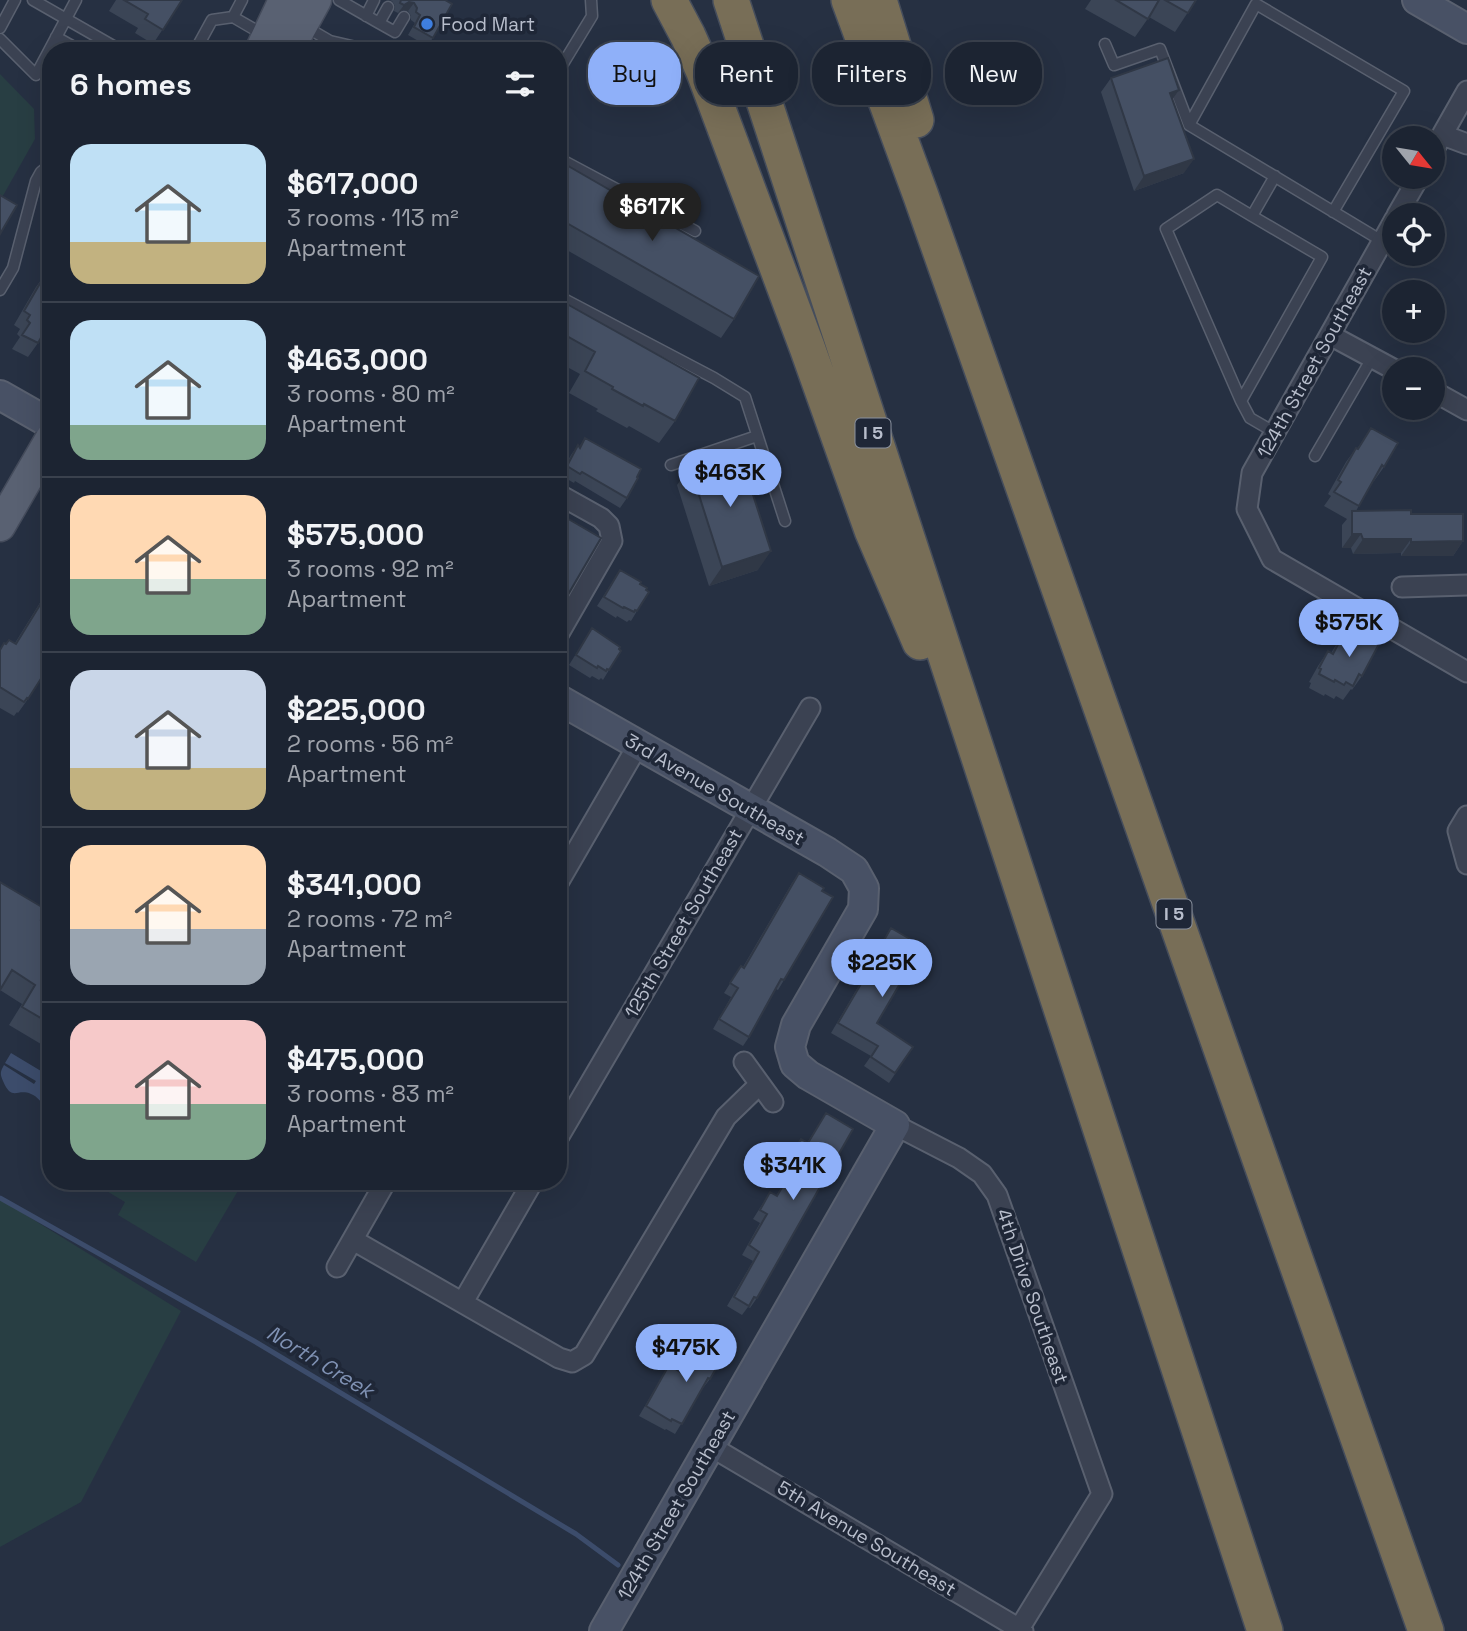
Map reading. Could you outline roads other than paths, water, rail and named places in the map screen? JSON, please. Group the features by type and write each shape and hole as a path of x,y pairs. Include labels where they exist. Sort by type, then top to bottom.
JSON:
{"highway":[{"path":"669,0 704,72 807,346 872,530 1014,867"},
{"name":"I 5","path":"731,0 1265,1631"},
{"name":"I 5","path":"849,0 921,196 1426,1631"},
{"path":"879,0 920,131 921,196"}],"main road":[{"path":"271,42 284,0"},
{"path":"276,42 309,12"},
{"path":"0,526 42,454"}],"street":[{"path":"1417,0 1467,29"},
{"path":"1446,129 1467,91"},
{"path":"1446,143 1467,144"},
{"name":"124th Street Southeast","path":"1382,241 1252,473 1247,509 1272,559 1467,672"},
{"path":"1330,335 1382,364"},
{"path":"0,395 42,419"},
{"path":"1445,398 1467,410"},
{"path":"567,499 609,526 612,541 567,619"},
{"path":"1402,587 1467,585"},
{"name":"3rd Avenue Southeast","path":"567,704 854,870 864,888 863,909 796,1025 790,1047"},
{"name":"125th Street Southeast","path":"567,1123 810,708"},
{"path":"567,867 638,745"},
{"path":"1467,816 1458,831 1467,864"},
{"name":"4th Drive Southeast","path":"790,1047 795,1064 808,1075 895,1125 960,1158 982,1174 997,1195 1102,1494 1021,1630"},
{"path":"744,1062 773,1102"},
{"path":"353,1240 558,1358 572,1362 584,1355 726,1117 760,1084"},
{"name":"124th Street Southeast","path":"604,1631 895,1125"},
{"path":"337,1267 381,1190"},
{"path":"463,1302 528,1190"},
{"name":"5th Avenue Southeast","path":"710,1446 1021,1630"}],"lane":[{"path":"0,27 15,0"},
{"path":"33,0 106,42"},
{"path":"53,42 76,0"},
{"path":"233,17 242,0"},
{"path":"339,0 395,32 404,17"},
{"path":"366,16 374,0"},
{"path":"567,57 592,16 591,0"},
{"path":"1189,125 1256,4 1404,91 1333,212"},
{"path":"379,23 388,7"},
{"path":"309,12 333,42"},
{"path":"200,42 212,20 233,17 264,42"},
{"path":"56,37 65,42"},
{"path":"0,38 36,75 42,64"},
{"path":"1105,44 1114,65 1160,49 1189,125 1382,241"},
{"path":"567,163 695,231"},
{"path":"0,290 13,268 36,181 42,171"},
{"path":"1252,216 1275,176"},
{"path":"1241,401 1322,257 1217,195 1166,229 1241,401 1250,418 1274,432"},
{"path":"567,301 745,397 785,521"},
{"path":"1315,456 1371,358"},
{"path":"671,465 757,436"}],"water":[{"path":"11,1053 42,1072 42,1102 31,1094 9,1091 1,1075 4,1065 34,1084 36,1081 5,1063"}],"waterway":[{"name":"North Creek","path":"0,1198 254,1341 576,1534 618,1565"}],"place":[{"name":"Food Mart","path":"427,24"}]}
